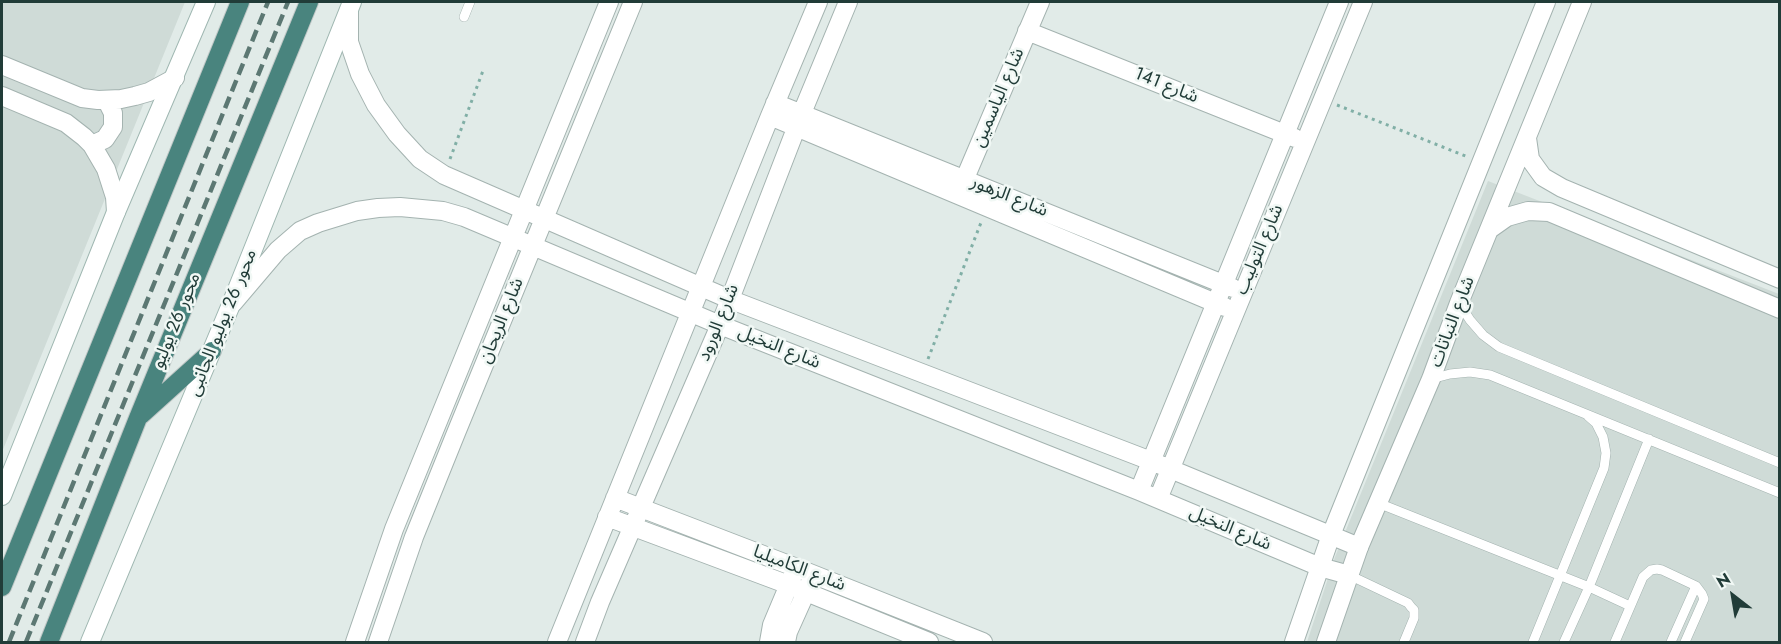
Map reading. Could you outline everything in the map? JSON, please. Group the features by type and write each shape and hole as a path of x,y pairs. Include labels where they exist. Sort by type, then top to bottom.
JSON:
{"highway":[{"path":"2,587 240,2"},
{"name":"محور 26 يوليو","path":"49,642 138,418 309,2"},
{"path":"138,418 212,351"}],"street":[{"path":"2,496 116,212 206,2"},
{"name":"شارع الريحان","path":"355,642 394,529 609,2"},
{"name":"شارع الريحان","path":"378,642 414,537 633,2"},
{"name":"شارع الورود","path":"557,642 818,2"},
{"name":"شارع الورود","path":"585,642 600,602 720,325 799,120 848,2"},
{"name":"شارع الياسمين","path":"962,187 1040,2"},
{"name":"شارع التوليب","path":"1139,491 1339,2"},
{"name":"شارع التوليب","path":"1158,499 1363,2"},
{"name":"شارع النباتات","path":"1294,642 1331,535 1546,2"},
{"name":"شارع النباتات","path":"1326,642 1359,547 1431,379 1459,303 1582,2"},
{"name":"شارع النخيل","path":"351,5 349,42 360,74 376,105 396,134 420,159 444,174 729,299 1151,461 1359,547"},
{"name":"محور 26 يوليو الجانبى","path":"90,642 212,351 351,5"},
{"name":"شارع 141","path":"1027,30 1305,142"},
{"path":"2,65 82,98 107,100 149,92 175,78"},
{"path":"2,96 66,123 92,145 106,169 116,212"},
{"path":"92,145 105,139 113,127 113,113 107,100"},
{"name":"شارع الزهور","path":"773,109 962,187 1243,292"},
{"path":"1527,137 1530,159 1543,177 1779,279"},
{"name":"شارع الزهور","path":"962,187 987,207 1235,311"},
{"name":"شارع النخيل","path":"230,307 278,250 300,231 336,216 357,211 400,207 443,211 514,237 720,325 1139,491 1320,567 1349,575"},
{"path":"1490,229 1507,217 1528,211 1549,212 1779,309"},
{"path":"436,426 456,433"},
{"name":"شارع الكاميليا","path":"615,498 983,642"},
{"name":"شارع الكاميليا","path":"607,517 789,585 929,642"},
{"path":"394,529 414,537"},
{"path":"769,642 772,625 789,585 805,571"},
{"path":"786,642 788,632 806,592 805,571"},
{"path":"578,590 600,602"}],"lane":[{"path":"464,17 470,2"},
{"path":"1459,303 1477,327 1499,347 1779,463"},
{"path":"1431,379 1470,372 1490,375 1585,412 1779,494"},
{"path":"1533,642 1604,468 1606,453 1603,437 1596,423 1585,412"},
{"path":"1564,642 1589,587 1649,439"},
{"path":"1378,503 1589,587 1630,606"},
{"path":"1616,642 1643,577 1651,570 1662,570 1696,586 1704,599 1685,642"},
{"path":"1349,575 1411,606 1414,618 1404,642"},
{"path":"1671,642 1696,586"}],"path":[{"path":"444,174 484,68"},
{"path":"1323,100 1480,162"},
{"path":"922,372 987,207"}],"shaded area":[{"path":"2,2 185,2 2,452"},
{"path":"1488,181 1779,294 1779,642 1307,642 1335,557"}],"railway":[{"path":"9,642 268,2"},
{"path":"26,642 288,2"}]}
